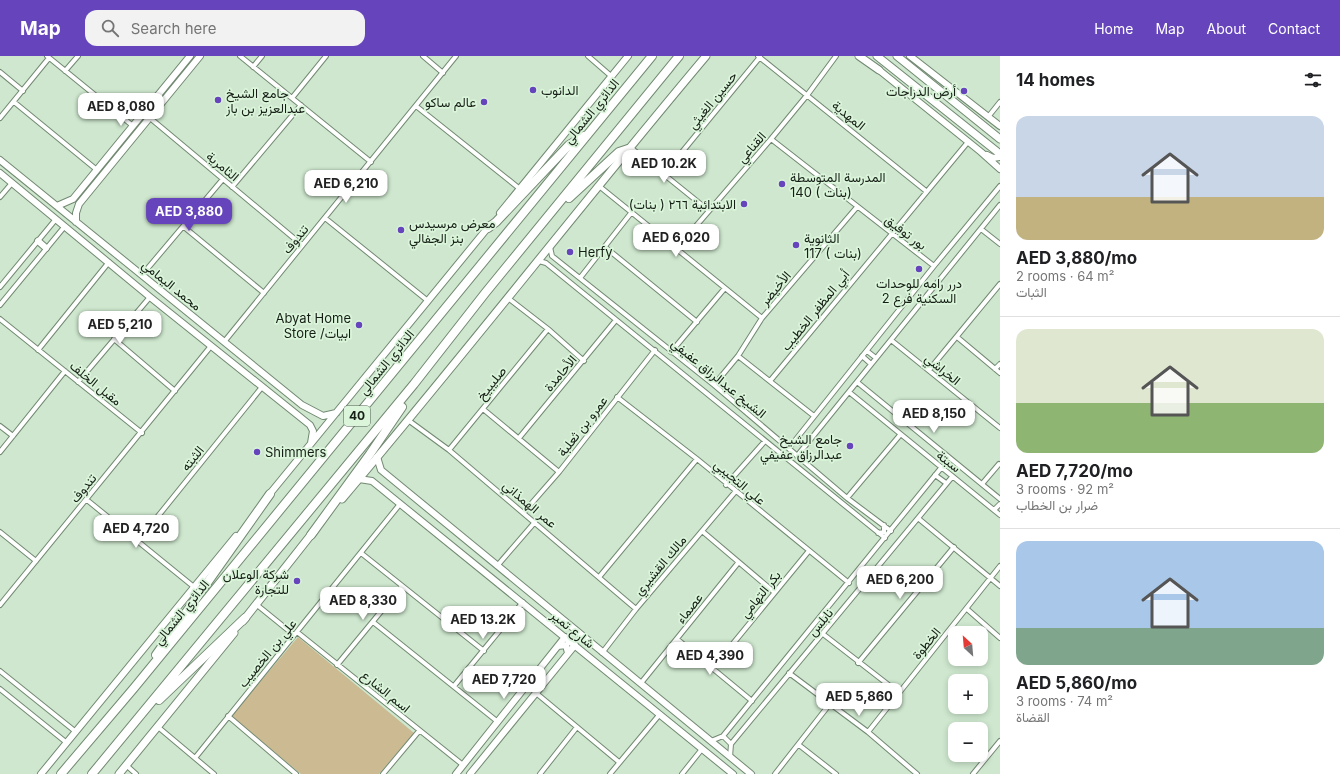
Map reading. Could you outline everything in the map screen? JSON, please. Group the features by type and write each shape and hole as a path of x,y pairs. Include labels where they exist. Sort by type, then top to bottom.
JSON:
{"highway":[{"name":"الدائري الشمالي","path":"61,774 134,688 652,56"},
{"name":"40","path":"92,774 414,384 679,56"},
{"path":"488,228 496,222 569,145 588,134"},
{"path":"554,209 619,152 628,148"},
{"path":"311,535 370,454 402,407 414,384"},
{"path":"134,688 163,644 270,494"},
{"path":"127,732 245,618"}],"main road":[{"path":"119,774 257,605 311,535 508,298 543,262 550,247 628,148 706,56"},
{"path":"859,56 879,70"},
{"path":"865,56 879,70"},
{"path":"897,56 1000,139"},
{"path":"877,57 1000,154"}],"street":[{"path":"65,71 78,56"},
{"path":"57,206 71,201 190,56"},
{"path":"76,222 77,208 83,199 200,56"},
{"path":"240,56 371,162"},
{"path":"253,67 262,56"},
{"path":"292,98 326,56"},
{"path":"423,56 443,72"},
{"name":"تندوف","path":"224,342 456,56"},
{"path":"588,56 612,76"},
{"name":"الدائري الشمالي","path":"42,774 628,56"},
{"name":"القناعي","path":"677,248 708,210 771,139 808,94 836,56"},
{"path":"910,56 1000,126"},
{"path":"0,118 23,91 48,57 133,126"},
{"name":"المهدية","path":"759,57 808,94 926,191"},
{"name":"حسين الغيثي","path":"664,174 759,57"},
{"path":"879,70 1000,169"},
{"path":"0,72 23,91"},
{"path":"14,102 97,170"},
{"path":"988,117 1000,102"},
{"path":"232,187 301,105"},
{"path":"416,106 520,189"},
{"name":"الثامرية","path":"150,118 302,245"},
{"name":"بور توفيق","path":"771,139 934,266"},
{"name":"أبي المظفر الخطيب","path":"770,381 968,142"},
{"path":"628,148 664,174 708,210"},
{"path":"981,152 993,158 1000,157"},
{"name":"محمد اليمامي","path":"0,160 302,405 323,416 336,413"},
{"name":"محمد اليمامي","path":"0,173 150,297 310,425 313,431 310,445"},
{"path":"142,275 224,179"},
{"path":"0,198 12,183"},
{"path":"599,186 762,318"},
{"path":"789,448 800,437 814,416 1000,186"},
{"path":"76,195 77,202 83,199"},
{"path":"797,456 1000,205"},
{"name":"الأخيضر","path":"714,386 738,356 762,318 857,207"},
{"path":"580,278 631,213"},
{"path":"325,218 428,301"},
{"path":"1,286 56,219"},
{"path":"0,305 65,226"},
{"path":"184,227 264,293"},
{"path":"981,229 1000,244"},
{"path":"38,241 46,248"},
{"path":"543,262 552,256 550,247"},
{"path":"605,248 697,322"},
{"name":"الشيخ عبدالرزاق عفيفي","path":"552,256 714,386 848,498 891,531"},
{"path":"117,269 124,260"},
{"path":"38,350 109,262"},
{"name":"الشيخ عبدالرزاق عفيفي","path":"543,262 654,350 885,538"},
{"path":"929,370 1000,284"},
{"path":"671,352 725,288"},
{"path":"78,382 150,297"},
{"path":"508,298 548,329 584,361"},
{"name":"مقبل الخلف","path":"0,319 142,433"},
{"name":"الأحامدة","path":"519,438 584,361 616,320"},
{"name":"صليبيخ","path":"449,450 548,329"},
{"path":"957,337 1000,373"},
{"path":"114,339 175,391"},
{"name":"الخراشي","path":"891,340 1000,428"},
{"name":"تندوف","path":"0,605 142,433 211,346"},
{"name":"عمرو بن ثعلبة","path":"524,512 559,472 654,350"},
{"path":"867,350 876,358"},
{"path":"738,356 814,416"},
{"path":"862,356 871,364"},
{"path":"995,370 1000,364"},
{"path":"0,452 65,371"},
{"name":"سبتة","path":"856,382 1000,499"},
{"name":"الثبته","path":"138,541 262,387"},
{"name":"سبتة","path":"849,392 900,435 1000,514"},
{"name":"علي التجيبي","path":"617,397 697,459 726,485 808,552 849,583"},
{"path":"295,413 304,410 302,405"},
{"path":"483,409 559,472"},
{"name":"عمر الهمذاني","path":"408,419 449,450 524,512 636,608"},
{"path":"0,426 13,436"},
{"path":"848,498 900,435"},
{"path":"800,437 801,443 809,443"},
{"path":"726,485 765,441"},
{"path":"377,457 381,470 751,774"},
{"path":"600,576 697,459"},
{"path":"982,484 1000,464"},
{"name":"نابلس","path":"710,741 723,736 941,468"},
{"path":"359,479 372,481 381,470"},
{"path":"936,475 946,483"},
{"name":"نابلس","path":"731,744 952,477"},
{"name":"شارع تمير","path":"372,481 575,644 733,774"},
{"name":"مالك القشيري","path":"602,653 636,608 735,492"},
{"path":"87,500 194,587"},
{"name":"علي بن الخصيب","path":"195,758 400,504"},
{"path":"994,510 1000,504"},
{"path":"919,518 1000,586"},
{"path":"497,566 535,522"},
{"path":"878,533 884,532 884,525"},
{"path":"702,531 774,592"},
{"path":"0,532 36,561"},
{"path":"858,663 954,546"},
{"name":"بكر التهامي","path":"713,668 808,552"},
{"path":"361,553 484,651"},
{"name":"عصماء","path":"641,683 738,563"},
{"name":"الخطوة","path":"868,732 1000,566"},
{"path":"337,665 402,586"},
{"path":"454,686 523,602"},
{"name":"اسم الشارع","path":"257,605 337,665 463,765"},
{"path":"966,609 1000,638"},
{"path":"545,620 552,611"},
{"path":"552,626 560,617"},
{"path":"373,622 498,722"},
{"path":"823,634 858,663 899,693"},
{"path":"456,774 565,636"},
{"path":"677,639 752,701"},
{"path":"470,774 575,644"},
{"path":"558,646 566,645 568,653"},
{"path":"0,671 76,732"},
{"path":"789,673 829,705 868,732 914,773"},
{"path":"0,689 67,743"},
{"path":"536,693 619,762"},
{"path":"775,774 829,705"},
{"path":"610,774 660,714"},
{"path":"228,716 296,774"},
{"path":"158,727 214,774"},
{"path":"540,774 577,727"},
{"path":"384,774 419,731"},
{"path":"723,736 731,744 730,756"},
{"path":"973,774 1000,741"},
{"path":"798,745 836,774"},
{"path":"682,774 702,749"},
{"path":"126,765 136,774"}],"shaded area":[{"path":"298,637 414,733 379,774 301,774 231,716"}],"place":[{"name":"الدانوب","path":"533,90"},
{"name":"أرض الدراجات","path":"964,91"},
{"name":"جامع الشيخ عبدالعزيز بن باز","path":"218,100"},
{"name":"عالم ساكو","path":"484,102"},
{"name":"المدرسة المتوسطة 140 ( بنات)","path":"782,184"},
{"name":"الابتدائية ٢٦٦ ( بنات)","path":"744,204"},
{"name":"معرض مرسيدس بنز الجفالي","path":"401,230"},
{"name":"الثانوية 117 ( بنات)","path":"796,245"},
{"name":"Herfy","path":"570,252"},
{"name":"درر رامه للوحدات السكنية فرع 2","path":"919,269"},
{"name":"Abyat Home Store /ابيات","path":"359,325"},
{"name":"جامع الشيخ عبدالرزاق عفيفي","path":"850,446"},
{"name":"Shimmers","path":"257,452"},
{"name":"شركة الوعلان للتجارة","path":"297,581"}]}
